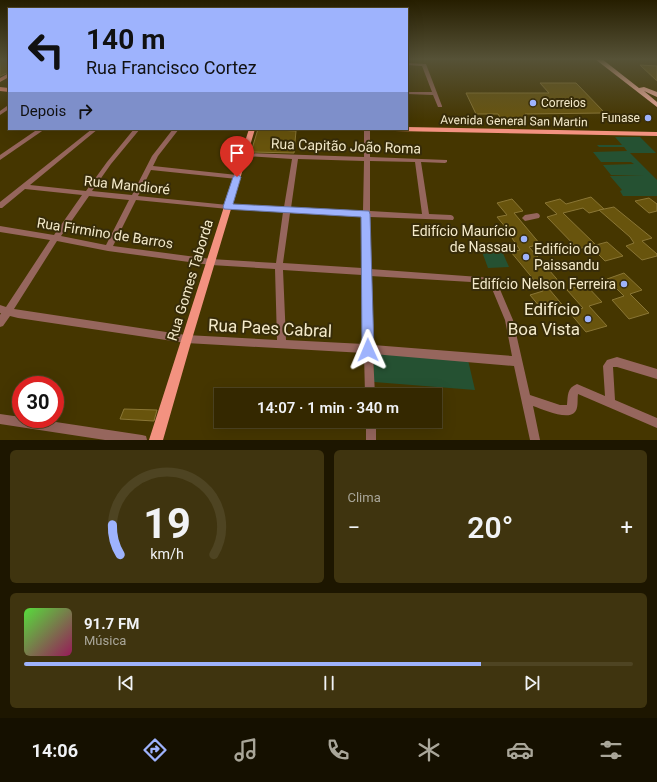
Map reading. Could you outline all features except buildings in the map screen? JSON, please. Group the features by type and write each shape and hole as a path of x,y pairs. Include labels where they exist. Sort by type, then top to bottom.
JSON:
{"highway":[{"path":"625,80 657,105"},
{"path":"633,80 657,96"},
{"path":"629,83 647,90"}],"main road":[{"name":"Avenida General San Martin","path":"408,129 553,134 657,134"},
{"name":"Rua Gomes Taborda","path":"156,440 252,130"}],"street":[{"path":"430,80 440,106"},
{"path":"408,93 435,94"},
{"path":"0,158 41,130"},
{"path":"0,206 94,130"},
{"path":"0,323 4,311 55,238 109,163 136,130"},
{"path":"108,248 148,168 162,145 175,130"},
{"path":"367,130 366,271 370,388"},
{"name":"Rua Capitão João Roma","path":"245,154 445,162"},
{"path":"282,344 279,266 295,157"},
{"path":"418,160 426,217"},
{"path":"148,168 237,177"},
{"name":"Rua Mandioré","path":"24,187 89,192 228,207 451,218"},
{"path":"525,218 537,216"},
{"name":"Rua Firmino de Barros","path":"0,229 77,241 108,248 211,262 486,279 493,282 509,320 517,361"},
{"name":"Rua Paes Cabral","path":"4,311 186,339 282,344 517,361"},
{"path":"517,361 535,440"},
{"path":"610,403 608,366 612,361 657,374"},
{"path":"526,399 560,410 566,410 572,407 573,392 577,389 657,423"},
{"path":"0,419 142,440"},
{"path":"371,428 371,440"}],"green space":[{"path":"615,137 640,137 656,153 630,153 657,180 657,196 623,196 620,191 622,190 610,176 644,175 611,175 603,165 634,164 631,162 601,162 593,152 627,151 624,147 599,147 597,145 622,145"},
{"path":"481,249 501,249 509,267 488,268"},
{"path":"373,353 468,360 475,390 374,382"}],"place":[{"name":"Correios","path":"533,103"},
{"name":"Funase","path":"648,118"},
{"name":"Edifício Maurício de Nassau","path":"524,239"},
{"name":"Edifício do Paissandu","path":"526,257"},
{"name":"Edifício Nelson Ferreira","path":"624,284"},
{"name":"Edifício Boa Vista","path":"588,319"}],"route":[{"path":"237,177 228,207 366,214 368,350"}]}
